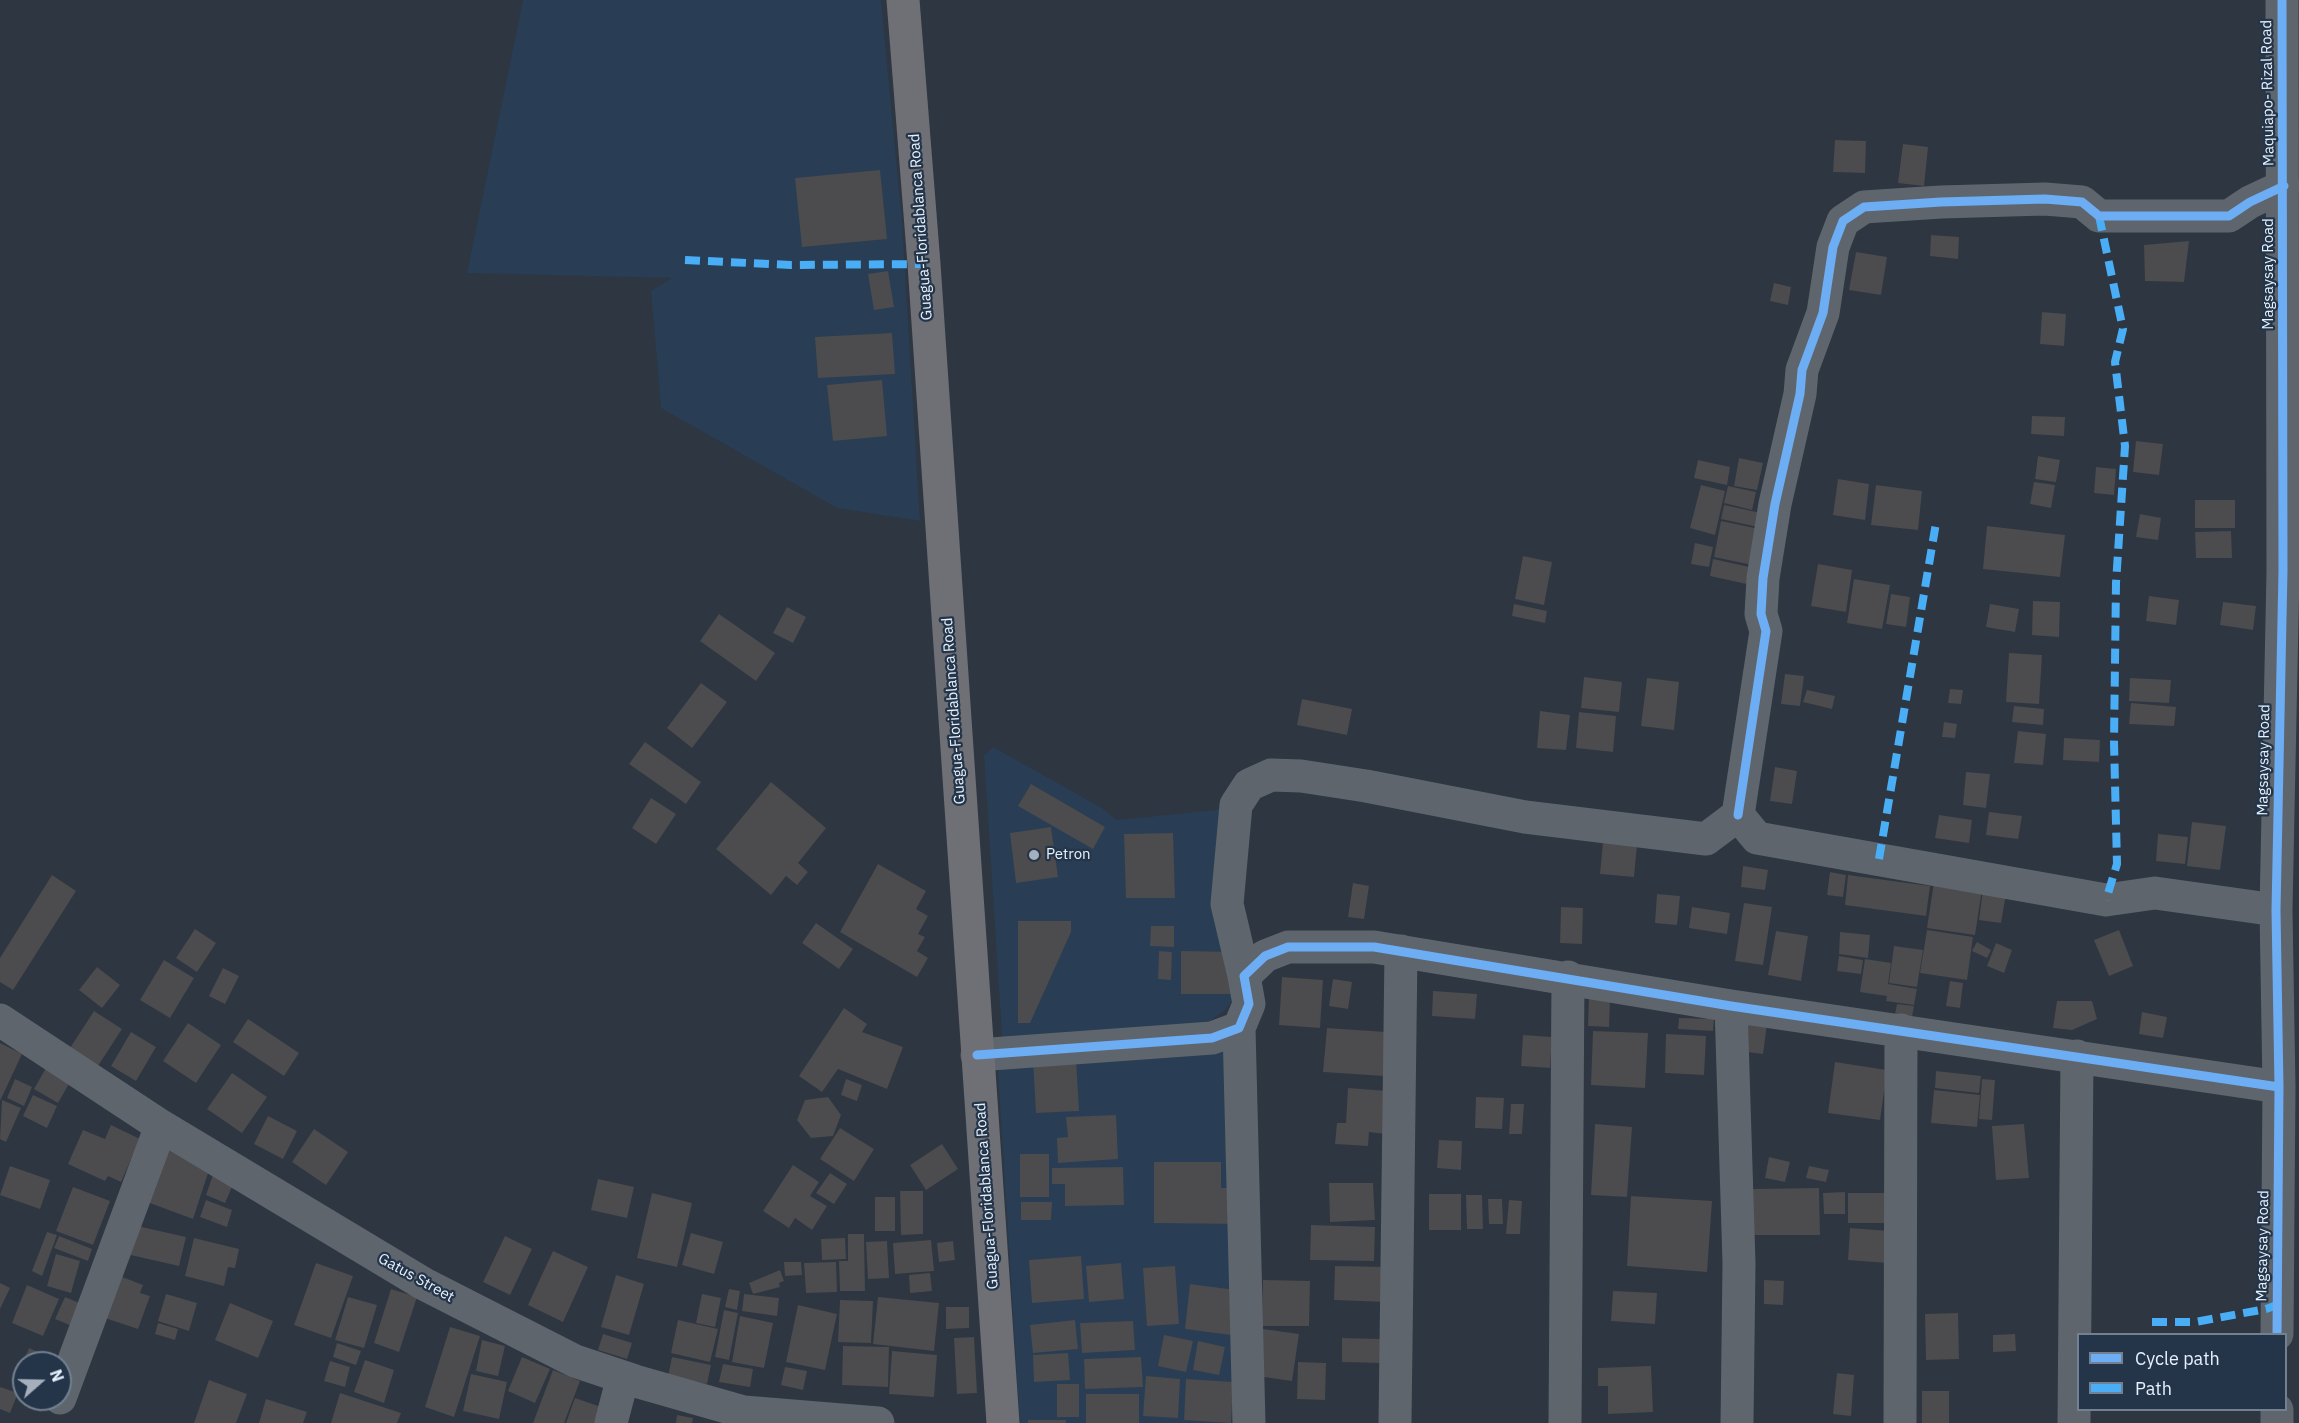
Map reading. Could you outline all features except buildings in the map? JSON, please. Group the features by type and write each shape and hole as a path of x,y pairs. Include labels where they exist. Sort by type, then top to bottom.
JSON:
{"main road":[{"name":"Guagua-Floridablanca Road","path":"903,0 924,264 1003,1423"}],"street":[{"name":"Maquiapo- Rizal Road","path":"2282,0 2284,186"},
{"path":"1249,1423 1239,1028 1249,1004 1227,904 1236,805 1249,785 1271,775 1301,776 1366,786 1526,817 1706,839 1738,814 1766,631 1761,614 1763,578 1775,504 1800,394 1802,370 1823,313 1833,247 1844,222 1864,207 2045,199 2082,202 2099,216 2229,216 2250,202 2284,186"},
{"name":"Magsaysay Road","path":"2277,1333 2279,1087 2276,910 2291,572 2284,186"},
{"path":"1738,814 1757,838 2106,900 2155,893 2276,910"},
{"path":"1244,976 1265,957 1288,947 1374,947 1568,977 1731,1006 2279,1087"},
{"path":"1395,1423 1401,951"},
{"path":"1565,1423 1568,977"},
{"path":"1731,1006 1739,1263 1737,1423"},
{"name":"Gatus Street","path":"0,1020 161,1126 424,1284 575,1361 744,1417 878,1423"},
{"path":"977,1055 1212,1038 1239,1028"},
{"path":"1900,1423 1901,1030"},
{"path":"2074,1423 2077,1056"},
{"path":"72,1366 161,1126"},
{"path":"611,1423 622,1377"}],"shaded area":[{"path":"523,0 881,0 902,222 920,521 837,508 661,408 651,291 672,278 467,273"},
{"path":"993,747 1102,808 1117,820 1216,810 1231,798 1233,1000 1225,1010 1206,1024 1013,1042 1002,1036 984,756"},
{"path":"1227,1046 1241,1423 1020,1423 998,1073 1000,1063"}],"marked path":[{"path":"2099,216 2123,329 2115,362 2125,446 2116,583 2114,742 2117,864 2106,900"},
{"path":"685,260 791,265 924,264"},
{"path":"1879,859 1936,523"},
{"path":"2152,1322 2195,1322 2277,1305"}],"cycle path":[{"path":"2277,1333 2279,1087 2276,910 2283,571 2282,0"},
{"path":"1738,815 1766,631 1761,614 1763,578 1775,504 1800,394 1802,370 1823,313 1833,247 1843,221 1864,207 2045,199 2082,202 2099,216 2229,216 2250,202 2284,186"},
{"path":"977,1055 1212,1038 1239,1028 1249,1004 1244,976 1265,956 1288,947 1374,947 1731,1006 2279,1087"}],"place":[{"name":"Petron","path":"1034,855"}]}
